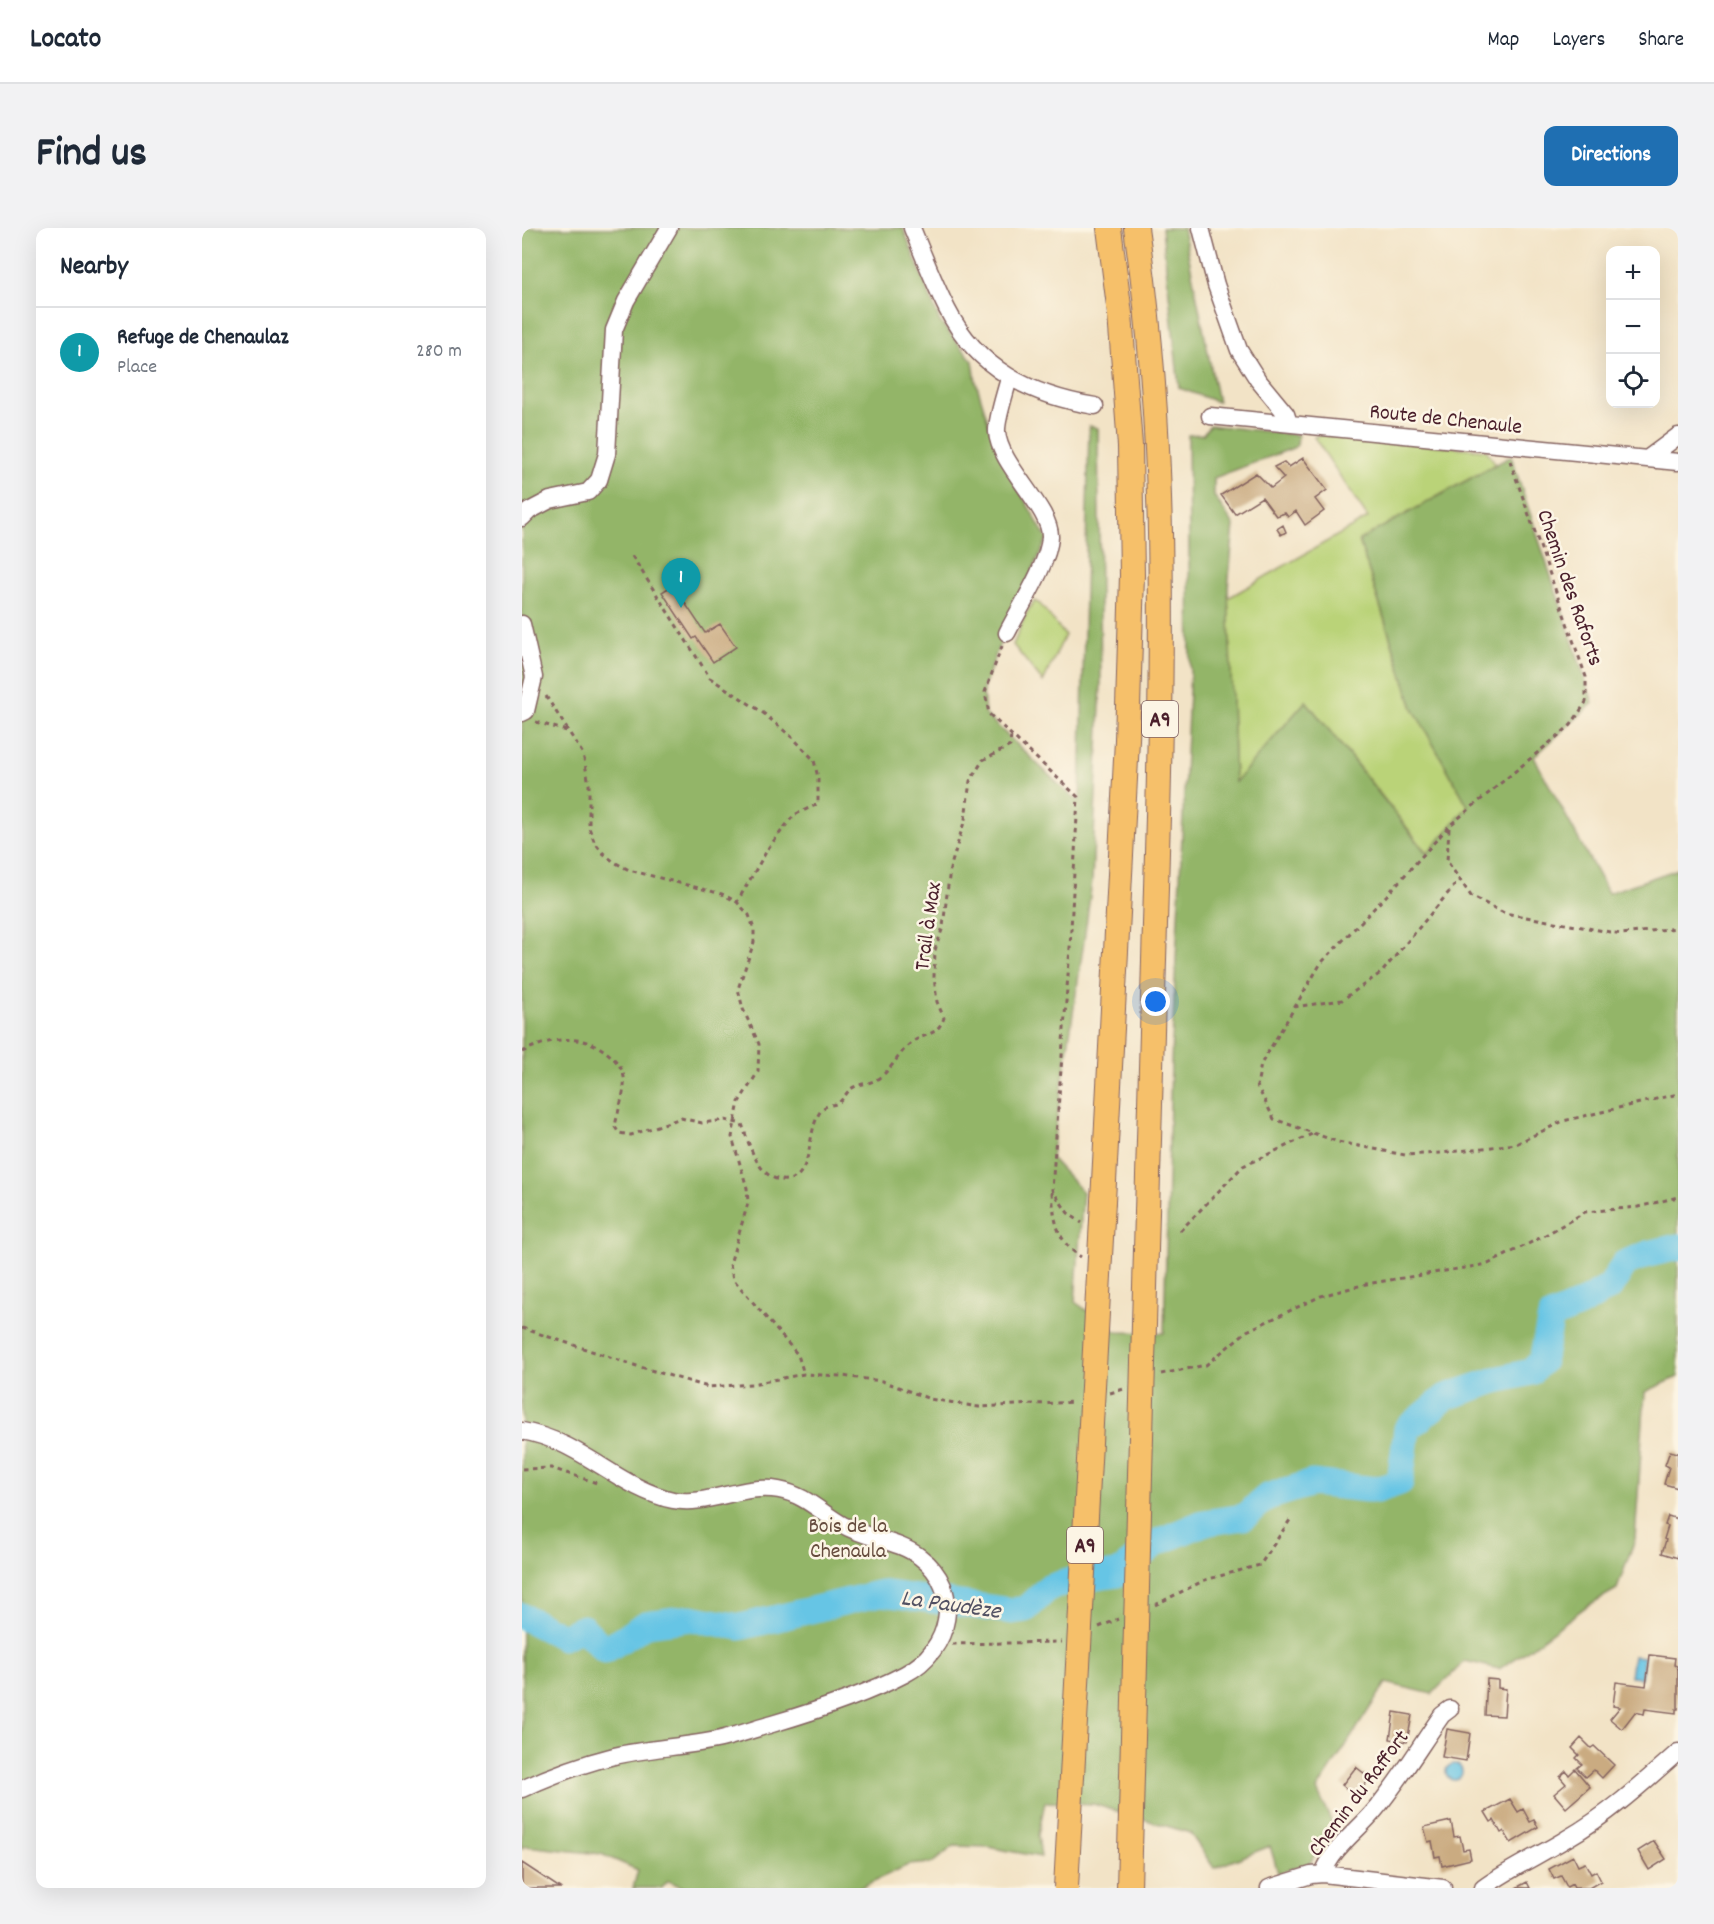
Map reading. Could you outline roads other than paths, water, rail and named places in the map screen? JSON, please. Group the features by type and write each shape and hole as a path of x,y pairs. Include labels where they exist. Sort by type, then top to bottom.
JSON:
{"highway":[{"name":"A9","path":"1066,1888 1126,764 1132,575 1127,414 1120,314 1109,228"},
{"name":"A9","path":"1129,1888 1160,733 1161,567 1153,375 1137,228"}],"street":[{"path":"522,518 529,511 550,500 588,492 599,480 607,454 614,330 626,301 669,228"},
{"path":"912,228 947,310 962,334 990,363 1009,378 1050,396 1095,406"},
{"path":"1201,228 1216,285 1239,350 1258,380 1286,414 1289,423"},
{"path":"1007,633 1047,555 1050,535 1044,518 1001,449 996,430 1009,378"},
{"name":"Route de Chenaule","path":"1210,416 1678,462"},
{"path":"1647,459 1678,436"},
{"path":"522,624 534,677 525,711 528,717"},
{"path":"522,1431 569,1446 643,1491 675,1500 704,1499 743,1490 779,1490 812,1502 844,1526 902,1547 920,1557 938,1575 946,1596 947,1620 938,1645 924,1662 906,1674 819,1710 722,1739 615,1756 557,1772 522,1789"},
{"name":"Chemin du Raffort","path":"1323,1874 1336,1851 1376,1809 1442,1715 1450,1709"},
{"path":"1483,1888 1504,1873 1567,1839 1619,1805 1678,1752"},
{"path":"1269,1888 1311,1875 1323,1874 1443,1888"}],"water":[{"path":"1633,1656 1644,1657 1641,1678 1630,1677"},
{"path":"1454,1764 1460,1766 1462,1772 1460,1778 1454,1780 1448,1778 1446,1772 1448,1766"}],"waterway":[{"name":"La Paudèze","path":"522,1616 563,1637 583,1628 605,1650 646,1624 691,1618 740,1627 881,1593 1012,1611 1026,1609 1048,1588 1073,1580 1117,1574 1156,1543 1203,1523 1244,1517 1267,1497 1312,1483 1377,1490 1400,1482 1407,1429 1446,1397 1496,1380 1531,1372 1542,1361 1551,1317 1579,1305 1610,1287 1625,1263 1648,1254 1678,1247"}],"place":[{"name":"Refuge de Chenaulaz","path":"681,608"}],"park label":[{"name":"Bois de la Chenaula","path":"848,1536"}]}
